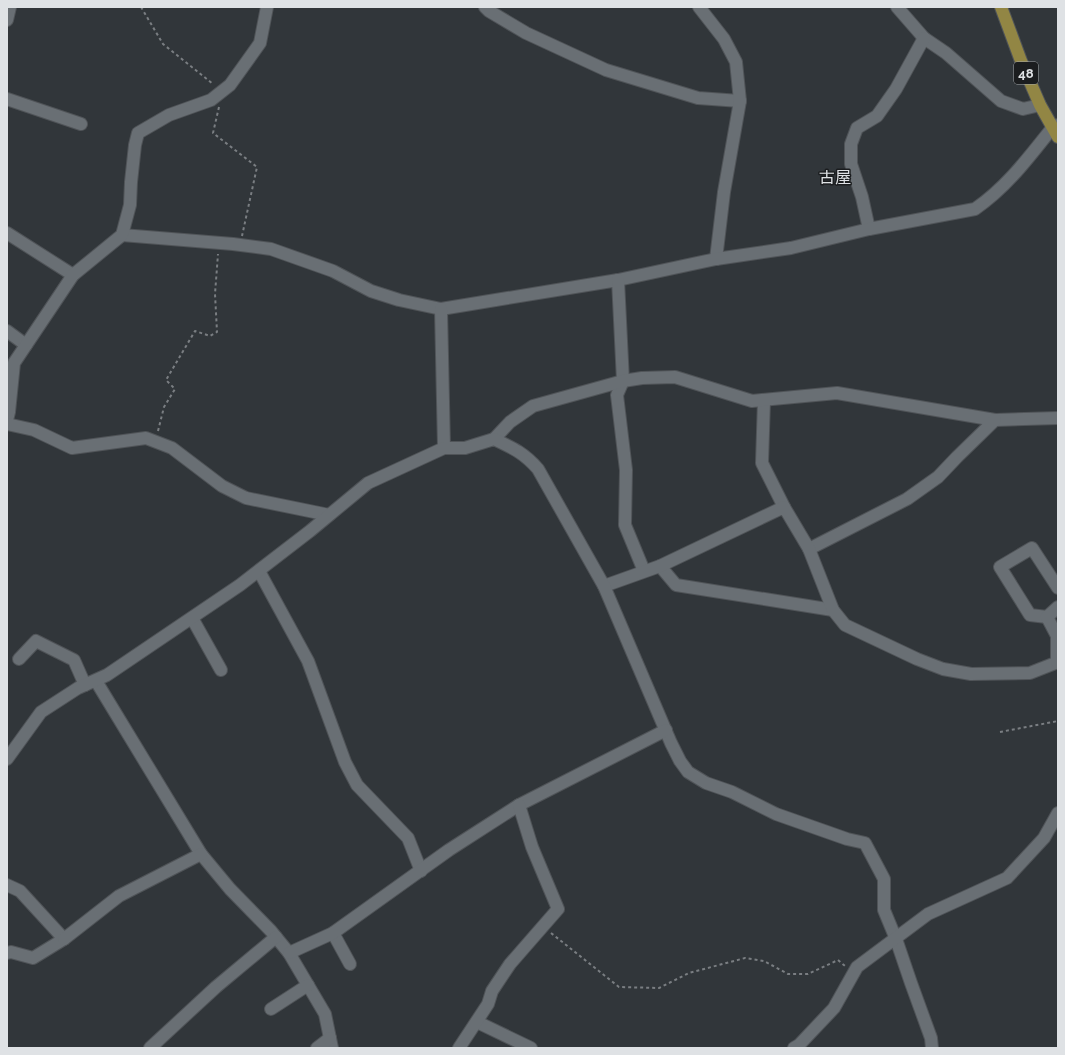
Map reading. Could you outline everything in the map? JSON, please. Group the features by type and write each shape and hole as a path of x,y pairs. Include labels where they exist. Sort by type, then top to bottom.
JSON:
{"main road":[{"name":"48","path":"1001,7 1040,105 1056,130"}],"street":[{"path":"7,20 10,7"},
{"path":"7,420 14,364 73,275 122,235 130,205 130,182 138,132 169,115 210,100 230,85 260,43 267,7"},
{"path":"485,7 489,11 526,33 606,70 698,98 740,101"},
{"path":"699,7 724,39 736,62 740,101 724,192 716,259"},
{"path":"897,7 924,38 946,53 1001,101 1023,109 1040,105"},
{"path":"869,229 862,198 851,164 851,144 857,128 877,116 908,67 924,38"},
{"path":"7,99 82,124"},
{"path":"122,235 271,249 333,271 371,291 398,300 441,309 618,280 716,259 791,248 869,229 975,209 989,200 1010,180 1056,130"},
{"path":"7,233 73,275"},
{"path":"618,280 623,381 617,396 626,470 626,525 644,571"},
{"path":"441,309 444,448"},
{"path":"7,331 26,345"},
{"path":"7,759 41,712 78,688 107,675 240,586 368,483 444,448 465,448 494,439 510,422 533,406 623,381 642,378 675,377 752,401 837,392 995,420 1058,418"},
{"path":"764,400 762,464 784,507 809,549 833,610 845,625 917,659 943,669 972,674 1030,673 1058,662 1057,636 1047,617"},
{"path":"809,549 907,499 938,478 995,420"},
{"path":"7,424 34,430 72,448 146,438 172,448 222,486 246,498 329,515"},
{"path":"494,439 520,452 538,469 604,586 666,730 680,761 688,772 706,783 732,792 776,814 865,843 884,879 884,910 896,939 931,1038 932,1048"},
{"path":"604,586 660,566 784,507"},
{"path":"1058,588 1032,548 1000,568 1030,615 1047,617 1058,607"},
{"path":"660,566 676,585 833,610"},
{"path":"259,571 308,661 345,762 357,785 408,838 420,871"},
{"path":"192,618 221,670"},
{"path":"19,659 36,641 74,660 201,854 230,889 276,937 289,954 325,1014 331,1043 317,1048"},
{"path":"289,954 333,933 449,850 519,805 666,730"},
{"path":"459,1048 488,1004 492,991 510,964 558,909 532,847 519,805"},
{"path":"794,1048 799,1045 834,1008 857,967 928,914 1008,878 1044,838 1058,813"},
{"path":"7,953 11,952 33,958 64,939 119,896 201,854"},
{"path":"7,885 20,891 64,939"},
{"path":"333,933 350,964"},
{"path":"150,1048 216,987 276,937"},
{"path":"271,1009 308,985"},
{"path":"477,1022 531,1048"}],"path":[{"path":"141,7 163,44 222,91 213,133 257,167 240,245"},
{"path":"156,442 164,407 175,389 166,380 195,331 210,336 218,332 215,294 219,243"},
{"path":"1000,732 1058,721"},
{"path":"543,927 620,987 659,988 690,973 745,958 764,961 788,974 808,974 838,960 853,974"}],"district":[{"name":"古屋","path":"835,177"}]}
